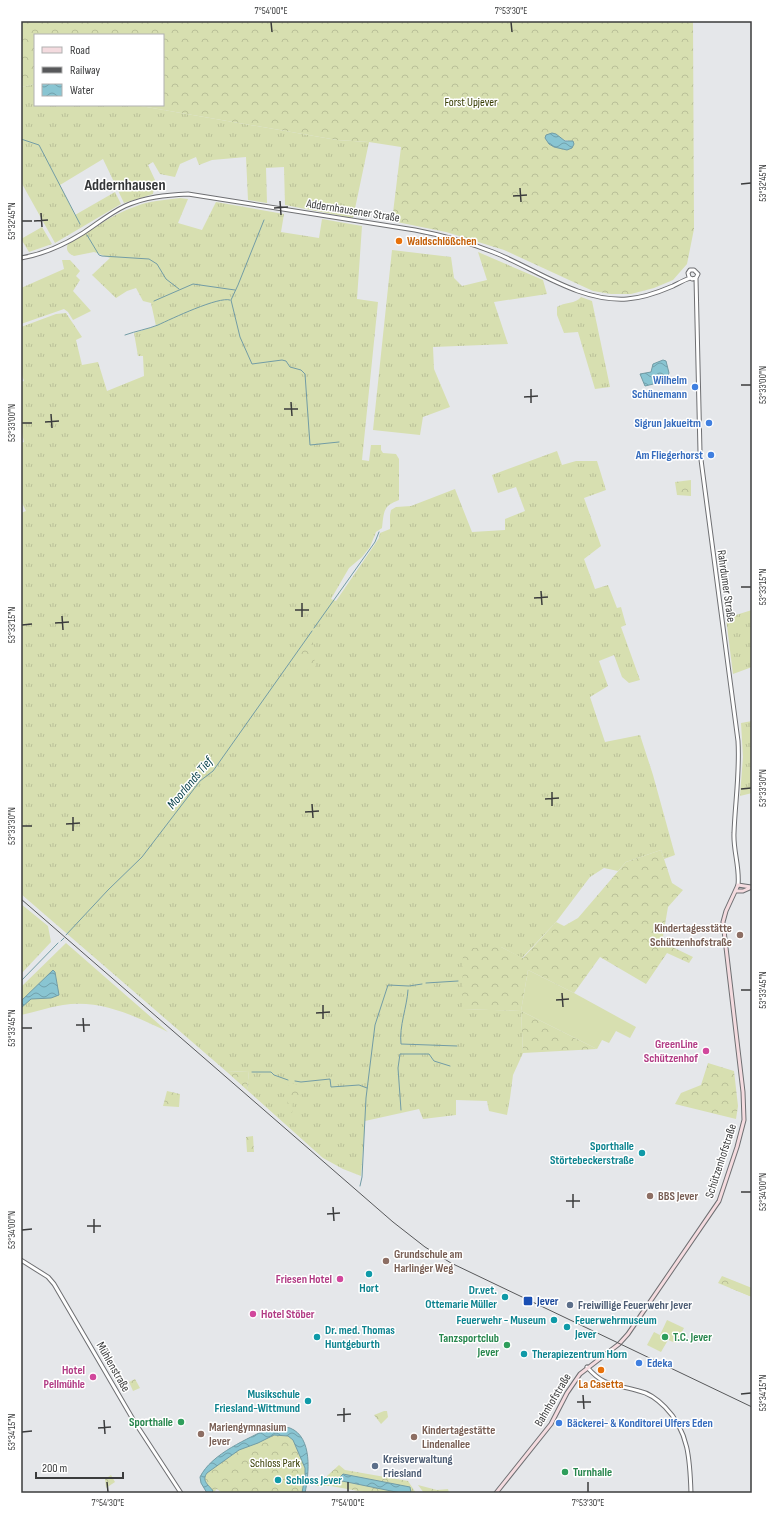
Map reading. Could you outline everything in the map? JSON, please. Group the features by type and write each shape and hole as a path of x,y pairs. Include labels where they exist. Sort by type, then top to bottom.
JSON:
{"main road":[{"path":"738,885 752,887"},
{"name":"Schützenhofstraße","path":"619,1344 641,1316 719,1201 744,1120 744,1106 724,922 726,911 738,885"},
{"path":"736,891 743,891 752,887"},
{"name":"Bahnhofstraße","path":"496,1493 551,1424 572,1384 580,1374 587,1367 619,1344"}],"street":[{"name":"Addernhausener Straße","path":"21,258 42,253 63,245 124,206 145,199 167,195 188,194 414,230 449,238 493,252 575,290 597,297 616,299 642,296 692,278"},
{"name":"Rahrdumer Straße","path":"692,278 696,288 700,452 738,741 738,775 734,834 738,885"},
{"name":"Mühlenstraße","path":"21,1260 48,1277 54,1284 134,1421 180,1493"},
{"path":"587,1367 602,1381 610,1385 641,1391 653,1397 673,1415 683,1433 690,1463 691,1493"}],"green space":[{"name":"Forst Upjever","path":"21,21 693,21 694,229 687,264 673,280 654,288 631,294 611,294 593,291 504,250 446,232 392,221 401,147 369,142 337,140 141,106 164,106 164,34 34,34 34,84 21,87","holes":["546,135 568,140 567,150 549,144"]},
{"path":"34,84 34,106 141,106 337,140 369,142 353,218 285,205 284,167 266,168 267,203 248,200 246,157 212,160 199,165 196,157 180,164 175,177 160,174 153,162 148,165 155,180 153,194 124,203 103,159 60,185 75,215 115,192 121,204 55,243 21,182 21,87"},
{"path":"180,198 188,199 178,223 202,230 216,202 284,214 281,232 319,238 322,219 362,226 357,299 378,302 362,460 369,461 371,445 381,445 381,450 383,453 396,454 399,459 399,500 387,507 384,513 382,528 376,532 370,547 362,557 349,568 331,599 336,601 379,538 380,533 390,529 391,510 396,507 411,506 455,489 472,532 505,530 505,519 525,511 516,487 498,493 492,475 557,451 562,465 576,461 597,461 606,490 584,498 601,546 584,559 595,589 608,585 617,608 621,607 626,625 621,627 640,680 629,683 622,677 614,655 599,661 608,686 590,697 605,742 640,735 653,775 675,855 664,859 661,850 626,862 618,871 604,868 590,877 556,922 522,958 501,947 463,1009 521,1011 523,1053 513,1075 507,1115 489,1111 487,1101 456,1100 456,1115 423,1119 419,1109 365,1121 361,1176 343,1169 323,1158 247,1090 249,1071 227,1072 21,894 21,513 26,511 21,501 21,443 24,442 21,428 21,382 24,381 21,372 21,327 56,314 66,313 82,337 76,340 82,365 98,362 107,391 144,376 143,356 138,356 134,333 156,326 151,303 143,301 136,288 127,291 116,298 92,275 110,258 94,252 74,256 68,252 67,246 100,224 125,210 150,202"},
{"path":"42,227 52,244 29,252 21,239"},
{"path":"392,250 451,257 454,278 462,286 487,280 478,252 543,280 547,294 494,302 508,344 433,347 434,369 450,407 423,417 420,435 373,430"},
{"path":"62,260 70,260 80,271 76,276 80,280 73,291 91,311 73,320 64,309 21,324 21,288 64,269"},
{"path":"581,297 592,301 610,387 595,389 578,332 564,333 557,315 557,307 576,301"},
{"path":"691,480 691,496 677,495 675,482"},
{"path":"752,610 752,667 733,674 726,618"},
{"path":"312,633 316,677 295,657"},
{"path":"752,721 752,793 740,796 743,757 741,723"},
{"path":"661,850 672,883 683,890 668,907 662,942 693,957 689,963 667,953 646,984 600,957 574,993 528,970 521,1011 462,1009 463,948 501,947 523,958 556,922 564,926 578,918 626,862"},
{"path":"21,904 48,926 51,942 21,974"},
{"path":"66,943 168,1032 117,1010 90,1004 63,1005 21,1015 21,987"},
{"path":"528,970 636,1027 630,1038 616,1031 609,1043 602,1040 597,1049 521,1011"},
{"path":"521,1011 597,1049 523,1053"},
{"path":"708,1063 734,1071 738,1106 736,1119 675,1104 681,1093 701,1085"},
{"path":"249,1071 247,1090 227,1072"},
{"path":"289,1082 301,1086 299,1098 293,1098 292,1114 287,1111"},
{"path":"167,1091 180,1094 179,1107 163,1106"},
{"path":"253,1136 254,1152 247,1152 246,1137"},
{"path":"722,1276 752,1288 752,1297 718,1283"},
{"path":"733,1281 752,1289 750,1296 730,1288"},
{"name":"T.C. Jever","path":"667,1320 684,1328 676,1343 668,1340 661,1352 647,1345 654,1332 660,1335"},
{"path":"135,1379 140,1388 133,1391 129,1382"},
{"path":"387,1411 388,1417 381,1424 374,1415"},
{"name":"Schloss Park","path":"273,1431 294,1435 307,1467 303,1493 222,1493 217,1489 213,1493 209,1493 203,1484 203,1474 218,1460"},
{"path":"339,1465 345,1470 408,1481 416,1493 369,1493 331,1486 316,1486"},
{"path":"111,1475 115,1482 106,1488 105,1479"},
{"path":"418,1485 437,1490 448,1489 449,1493 424,1493"}],"water":[{"path":"552,133 556,134 565,141 573,141 574,144 572,148 567,150 554,147 549,144 545,138 546,135"},
{"path":"663,360 666,361 669,373 666,381 645,386 640,374 651,372 653,364"},
{"path":"53,970 55,972 59,995 51,998 31,999 21,1008 21,1001"},
{"path":"271,1427 290,1428 303,1439 308,1457 308,1476 305,1493 302,1493 305,1468 293,1440 288,1436 274,1435 239,1450 207,1473 205,1476 205,1481 213,1491 211,1493 207,1493 201,1483 200,1477 206,1468 231,1448"},
{"path":"343,1474 410,1487 411,1493 401,1493 342,1481 340,1477"}],"waterway":[{"path":"21,139 39,145 80,224"},
{"path":"264,220 231,300 240,337 252,364 282,360 286,361 290,367 301,370 305,374 310,445 339,442"},
{"path":"87,235 99,255 149,259 157,264 166,279 179,289"},
{"path":"154,301 193,284 235,290"},
{"path":"125,335 150,328 216,301 230,300"},
{"name":"Moorlands Tief","path":"314,628 375,542 379,532"},
{"name":"Moorlands Tief","path":"66,935 108,890 142,857 200,781 213,771 312,631"},
{"name":"Moorlands Tief","path":"61,941 64,938"},
{"name":"Moorlands Tief","path":"21,981 58,943"},
{"path":"426,983 458,981"},
{"path":"360,1186 362,1177 366,1098 375,1025 388,985 409,986 422,984"},
{"path":"408,990 401,1030 401,1044 457,1046"},
{"path":"401,1110 398,1068 400,1054 429,1054 434,1061 450,1066"},
{"path":"252,1072 271,1072 274,1075 288,1080"},
{"path":"295,1081 301,1082 330,1079 331,1087 359,1085 367,1088"}],"railway":[{"path":"21,899 393,1222 425,1247 451,1263 752,1407"}],"place":[{"name":"Waldschlößchen","path":"399,241"},
{"name":"Wilhelm Schünemann","path":"695,387"},
{"name":"Sigrun Jakueitm","path":"709,423"},
{"name":"Am Fliegerhorst","path":"711,455"},
{"name":"Kindertagesstätte Schützenhofstraße","path":"740,935"},
{"name":"GreenLine Schützenhof","path":"706,1051"},
{"name":"Sporthalle Störtebeckerstraße","path":"642,1153"},
{"name":"BBS Jever","path":"650,1196"},
{"name":"Grundschule am Harlinger Weg","path":"386,1261"},
{"name":"Hort","path":"369,1274"},
{"name":"Friesen Hotel","path":"340,1279"},
{"name":"Dr.vet. Ottemarie Müller","path":"505,1297"},
{"name":"Jever","path":"528,1301"},
{"name":"Freiwillige Feuerwehr Jever","path":"570,1305"},
{"name":"Hotel Stöber","path":"253,1314"},
{"name":"Feuerwehr - Museum","path":"554,1320"},
{"name":"Feuerwehrmuseum Jever","path":"567,1327"},
{"name":"Dr. med. Thomas Huntgeburth","path":"317,1337"},
{"name":"T.C. Jever","path":"665,1337"},
{"name":"Tanzsportclub Jever","path":"507,1345"},
{"name":"Therapiezentrum Horn","path":"524,1354"},
{"name":"Edeka","path":"639,1363"},
{"name":"La Casetta","path":"601,1370"},
{"name":"Hotel Pellmühle","path":"93,1377"},
{"name":"Musikschule Friesland-Wittmund","path":"308,1401"},
{"name":"Sporthalle","path":"181,1422"},
{"name":"Bäckerei- & Konditorei Ulfers Eden","path":"559,1423"},
{"name":"Mariengymnasium Jever","path":"201,1434"},
{"name":"Kindertagestätte Lindenallee","path":"414,1437"},
{"name":"Kreisverwaltung Friesland","path":"375,1466"},
{"name":"Turnhalle","path":"565,1472"},
{"name":"Schloss Jever","path":"278,1480"}],"district":[{"name":"Addernhausen","path":"125,185"}]}
